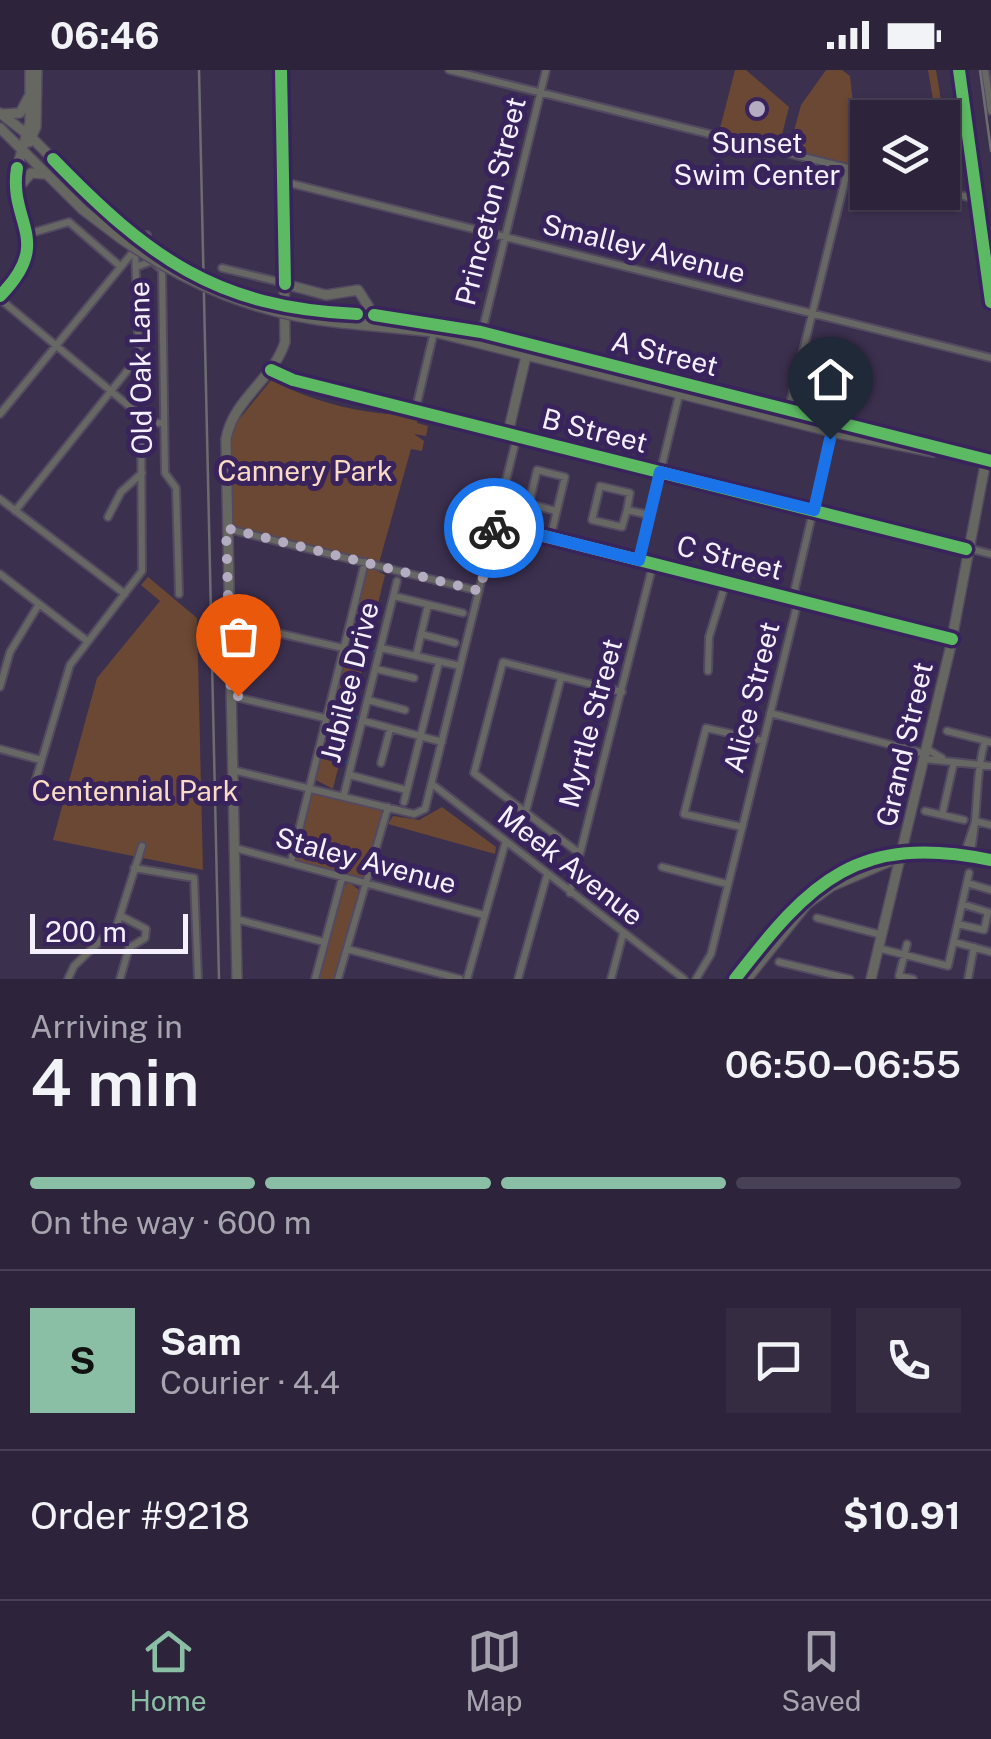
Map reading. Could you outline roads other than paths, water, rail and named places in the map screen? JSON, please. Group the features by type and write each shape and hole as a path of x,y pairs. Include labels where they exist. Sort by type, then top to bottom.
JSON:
{"main road":[{"path":"0,113 20,113 25,108 32,70"},
{"path":"0,297 24,264 28,234 16,190 30,120 32,70"},
{"path":"237,979 226,528 228,430 239,407 270,370 285,342 281,70"},
{"path":"0,113 28,135 123,235"},
{"path":"0,128 50,176 123,235"},
{"path":"16,190 31,173 50,176"},
{"name":"A Street","path":"123,235 209,286 269,304 434,332 932,452 942,448 989,456"},
{"path":"285,284 326,295 358,290 374,316"},
{"path":"357,314 365,298"},
{"name":"A Street","path":"340,318 357,314 481,332 680,389"},
{"path":"513,434 528,344"},
{"name":"B Street","path":"270,370 292,380 513,434"},
{"name":"Grand Street","path":"871,979 952,639 966,548 989,456"},
{"path":"735,979 802,897 827,878 860,862 902,856 967,855 991,860"},
{"path":"746,979 807,904 832,886 902,856"}],"street":[{"path":"449,70 848,168 788,415"},
{"name":"Princeton Street","path":"478,344 546,70"},
{"path":"959,70 991,302"},
{"path":"985,70 991,111"},
{"name":"Smalley Avenue","path":"285,182 991,358"},
{"path":"960,195 976,199"},
{"path":"28,234 69,222 121,267"},
{"path":"0,414 147,235"},
{"path":"15,511 139,356 135,250"},
{"name":"Old Oak Lane","path":"135,250 162,270 165,473 176,488 179,594"},
{"name":"Old Oak Lane","path":"136,267 152,262"},
{"path":"222,268 285,284"},
{"path":"0,297 141,420 164,423"},
{"path":"415,412 434,332"},
{"path":"639,560 680,389"},
{"path":"33,789 65,678 86,640 142,571 141,420"},
{"name":"Alice Street","path":"696,979 712,954 833,426"},
{"path":"233,770 420,813 432,784 480,591 513,434"},
{"name":"B Street","path":"513,434 991,554"},
{"path":"550,538 565,477 537,470 529,504 556,512"},
{"path":"108,517 118,496 142,473"},
{"path":"600,486 630,494 626,510 622,527 592,520 600,486"},
{"path":"0,499 125,594"},
{"path":"626,510 650,515"},
{"name":"C Street","path":"496,524 952,639"},
{"path":"226,528 480,591"},
{"path":"291,862 364,562"},
{"name":"Myrtle Street","path":"570,893 654,564"},
{"path":"0,574 86,640"},
{"name":"Jubilee Drive","path":"344,794 397,581"},
{"path":"708,671 709,637 726,582"},
{"path":"394,596 462,612"},
{"path":"0,687 15,642 39,604"},
{"path":"416,656 428,604"},
{"path":"229,622 343,648"},
{"path":"420,634 455,643"},
{"path":"381,648 460,666"},
{"path":"404,802 439,662"},
{"path":"579,853 474,774 502,662 622,692"},
{"path":"376,668 414,678"},
{"path":"526,811 562,678"},
{"path":"231,696 326,718"},
{"path":"368,700 406,710"},
{"path":"770,713 954,762 991,766"},
{"path":"364,721 442,742"},
{"path":"742,827 684,814 706,728 763,741"},
{"path":"381,764 390,729"},
{"path":"947,731 988,741 978,766 980,782 967,855"},
{"path":"0,749 41,760"},
{"path":"942,815 954,762"},
{"path":"349,775 406,790"},
{"name":"Meek Avenue","path":"432,784 504,844 684,979"},
{"path":"338,979 388,806"},
{"path":"925,811 964,820"},
{"path":"975,820 991,825"},
{"path":"347,949 463,979 504,844"},
{"path":"68,979 74,966 107,937 121,916 142,846"},
{"name":"Staley Avenue","path":"235,848 484,915"},
{"path":"662,867 727,884"},
{"path":"134,868 194,878 198,979"},
{"path":"878,948 948,966 969,874"},
{"path":"518,979 546,876"},
{"path":"315,979 342,878"},
{"path":"967,883 991,890"},
{"path":"958,924 984,930 988,912 962,904"},
{"path":"120,979 130,948 144,938 146,930 121,916"},
{"path":"236,918 324,942"},
{"path":"817,918 882,935"},
{"path":"611,979 623,934"},
{"path":"954,942 991,952"},
{"path":"907,944 899,976 913,979"},
{"path":"968,979 974,948"},
{"path":"779,962 850,979"}],"waterway":[{"path":"367,649 376,652"},
{"path":"350,715 359,718"},
{"path":"337,763 348,762"}],"railway":[{"path":"199,70 219,979"},
{"path":"980,70 991,151"}],"place":[{"name":"Sunset Swim Center","path":"757,109"}],"park label":[{"name":"Cannery Park","path":"305,470"},
{"name":"Centennial Park","path":"135,790"}]}
